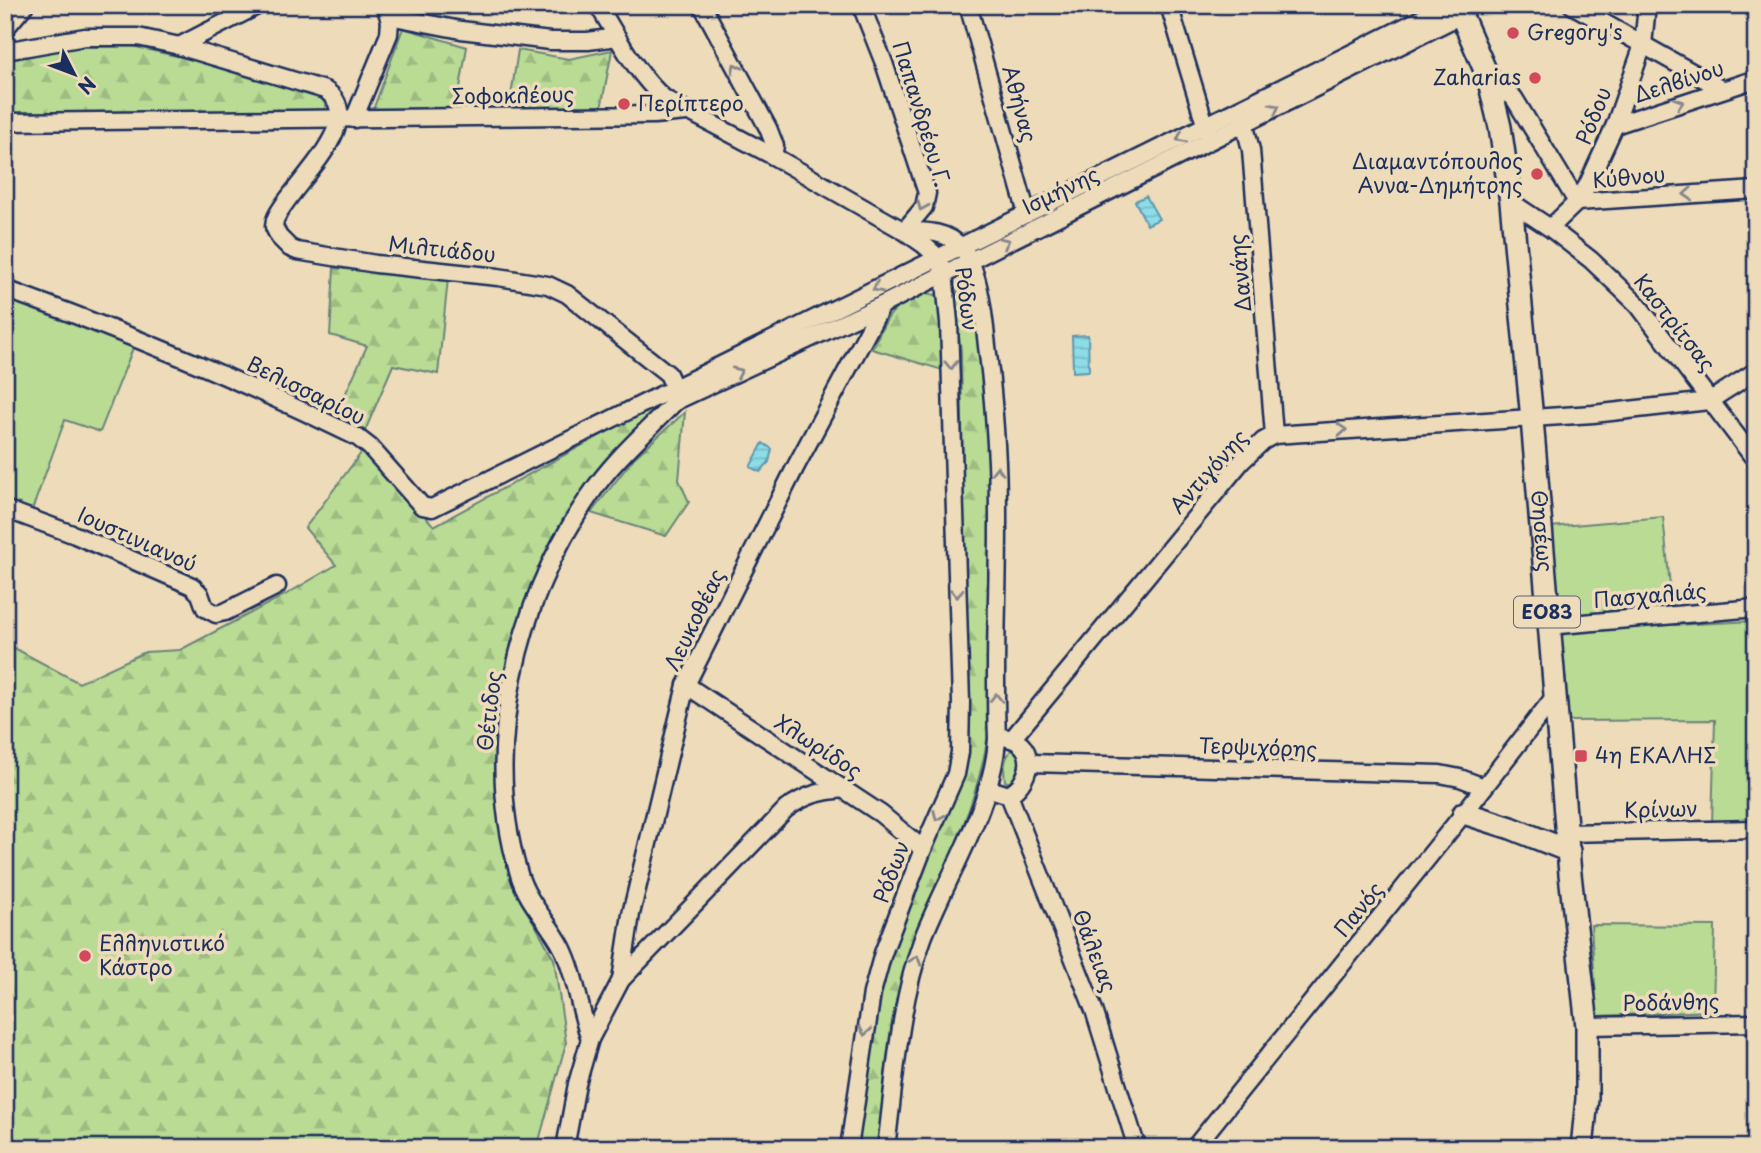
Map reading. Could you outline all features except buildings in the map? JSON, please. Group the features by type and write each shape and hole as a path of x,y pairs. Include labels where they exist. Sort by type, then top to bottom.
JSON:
{"main road":[{"name":"Θησέως","path":"1456,8 1488,77 1500,127 1511,202 1587,1026 1587,1099 1582,1148"},
{"path":"1464,813 1568,842"}],"street":[{"path":"5,29 25,5"},
{"path":"179,46 260,5"},
{"path":"598,5 649,86 664,99 773,156 904,231"},
{"path":"702,5 768,128 775,146 773,156"},
{"name":"Παπανδρέου Γ.","path":"861,5 884,63 927,193 925,207 904,231"},
{"name":"Αθήνας","path":"968,5 1027,214"},
{"path":"1169,5 1208,133"},
{"path":"1572,5 1722,89"},
{"name":"Ρόδου","path":"1550,228 1577,202 1615,125 1643,45 1647,5"},
{"name":"Ισμήνης","path":"675,394 942,265 1456,8"},
{"path":"387,11 461,30 550,41 588,41 617,37"},
{"name":"Μιλτιάδου","path":"387,11 390,25 388,38 347,118 284,204 275,220 275,232 290,248 329,257 548,285 567,295 652,360 668,374 675,394"},
{"path":"5,51 85,37 147,38 325,90 334,96 347,118"},
{"name":"Κύθνου","path":"1488,77 1514,97 1577,202 1756,190"},
{"name":"Δελβίνου","path":"1615,125 1756,79"},
{"name":"Σοφοκλέους","path":"5,122 654,115 687,112"},
{"name":"Δανάης","path":"1243,116 1251,150 1274,435"},
{"name":"Ισμήνης","path":"966,253 1027,214 1208,133"},
{"name":"Καστρίτσας","path":"1511,202 1591,260 1638,305 1756,461"},
{"name":"Ρόδων","path":"886,1148 909,983 923,938 986,788 996,752 1004,738 997,464 985,330 966,253 945,235 932,231 904,231"},
{"name":"Ρόδων","path":"849,1148 872,993 883,953 923,849 956,774 960,752 961,702 949,322 942,265 904,231"},
{"name":"Ισμήνης","path":"675,394 882,305 942,265"},
{"name":"Βελισσαρίου","path":"5,289 155,345 358,437 422,506 427,508 675,394"},
{"name":"Λευκοθέας","path":"621,980 631,914 686,685 791,476 882,305"},
{"path":"1709,401 1756,371"},
{"name":"Θέτιδος","path":"590,1039 568,960 524,888 512,849 505,796 507,723 514,674 527,622 559,544 591,493 629,446 662,415 675,394"},
{"name":"Αντιγόνης","path":"1004,738 1241,462 1263,441 1274,435 1532,419 1709,401"},
{"name":"Ιουστινιανού","path":"5,509 75,535 192,586 200,594 205,608 216,614 277,586"},
{"name":"Πασχαλιάς","path":"1548,626 1756,608"},
{"name":"Χλωρίδος","path":"686,685 881,814 923,849"},
{"name":"Πανός","path":"1194,1148 1555,696"},
{"path":"986,788 1009,795 1026,778 1030,763 1025,749 1004,738"},
{"name":"Τερψιχόρης","path":"1030,763 1440,774 1483,787"},
{"path":"565,1148 577,1084 590,1039 621,980 786,808 806,796 844,789"},
{"name":"Θάλειας","path":"1009,795 1094,1010 1137,1148"},
{"name":"Κρίνων","path":"1568,842 1756,829"},
{"name":"Ροδάνθης","path":"1587,1026 1756,1023"}],"green space":[{"path":"403,28 467,47 456,111 373,110"},
{"path":"132,46 194,60 320,96 325,108 323,113 5,115 5,61 75,47"},
{"path":"518,50 569,59 612,50 601,109 509,109"},
{"path":"334,268 448,279 438,374 393,365 365,431 335,417 367,346 330,335"},
{"path":"963,280 972,284 989,410 992,472 989,725 984,757 966,818 917,937 899,989 890,1034 878,1148 855,1148 869,1043 884,981 907,907 963,774 967,745 961,351 956,304 959,286"},
{"path":"922,292 935,295 944,305 946,371 872,349 881,329 896,308"},
{"path":"13,297 135,343 100,432 65,420 32,510 5,501 5,317"},
{"path":"667,399 585,489 503,703 522,901 554,959 566,1043 537,1148 5,1148 5,643 79,683 145,652 180,650 336,565 305,528 364,449 434,526"},
{"path":"685,412 679,480 689,502 666,536 591,513 634,458"},
{"path":"1663,517 1674,625 1756,621 1756,824 1712,824 1715,720 1569,721 1551,527"},
{"path":"1014,747 1019,751 1022,769 1011,784 1005,781 1004,767 1008,754"},
{"path":"1591,925 1715,926 1713,1011 1597,1016"},
{"path":"1749,1031 1756,1031 1756,1148 1748,1148"}],"water":[{"path":"1146,196 1159,219 1147,225 1135,201"},
{"path":"1088,335 1089,371 1073,372 1072,336"},
{"path":"763,443 772,449 769,462 760,472 750,467"}],"place":[{"name":"Gregory's","path":"1513,33"},
{"name":"Zaharias","path":"1535,78"},
{"name":"Περίπτερο","path":"624,104"},
{"name":"Διαμαντόπουλος Αννα-Δημήτρης","path":"1537,174"},
{"name":"4η ΕΚΑΛΗΣ","path":"1581,756"},
{"name":"Ελληνιστικό Κάστρο","path":"85,956"}]}
